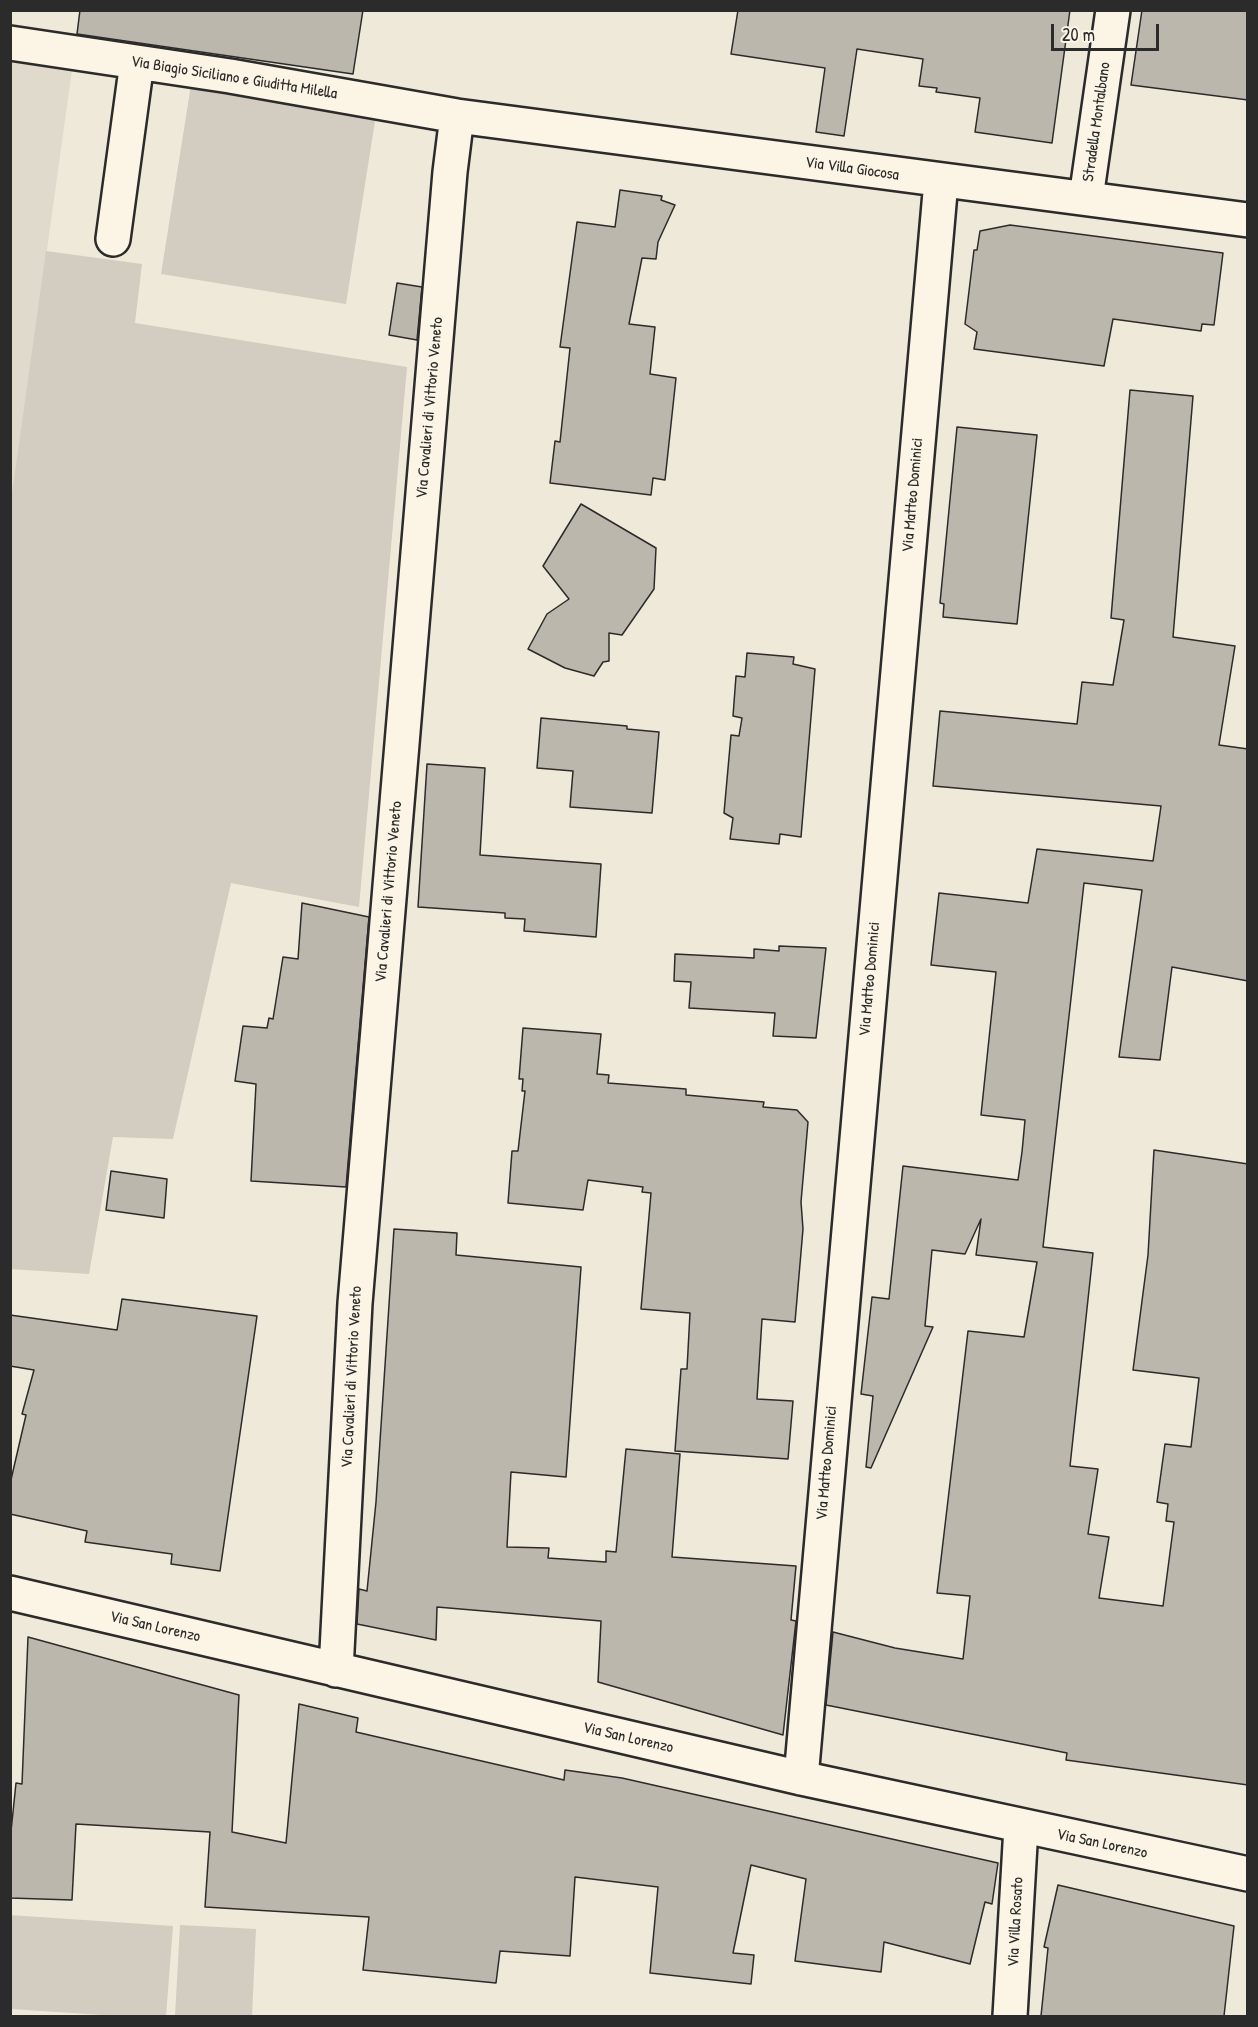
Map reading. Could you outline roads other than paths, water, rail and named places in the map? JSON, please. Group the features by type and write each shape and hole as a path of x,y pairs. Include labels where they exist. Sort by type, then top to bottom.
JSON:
{"street":[{"name":"Stradella Montalbano","path":"1086,198 1113,10"},
{"name":"Via Biagio Siciliano e Giuditta Milella","path":"10,43 458,116"},
{"path":"113,239 137,62"},
{"name":"Via Villa Giocosa","path":"458,116 1248,220"},
{"name":"Via Cavalieri di Vittorio Veneto","path":"336,1670 356,1291 450,172 458,116"},
{"name":"Via Matteo Dominici","path":"801,1778 941,181"},
{"name":"Via San Lorenzo","path":"10,1593 801,1778 1248,1874"},
{"name":"Via Villa Rosato","path":"1010,2016 1021,1827"}]}
